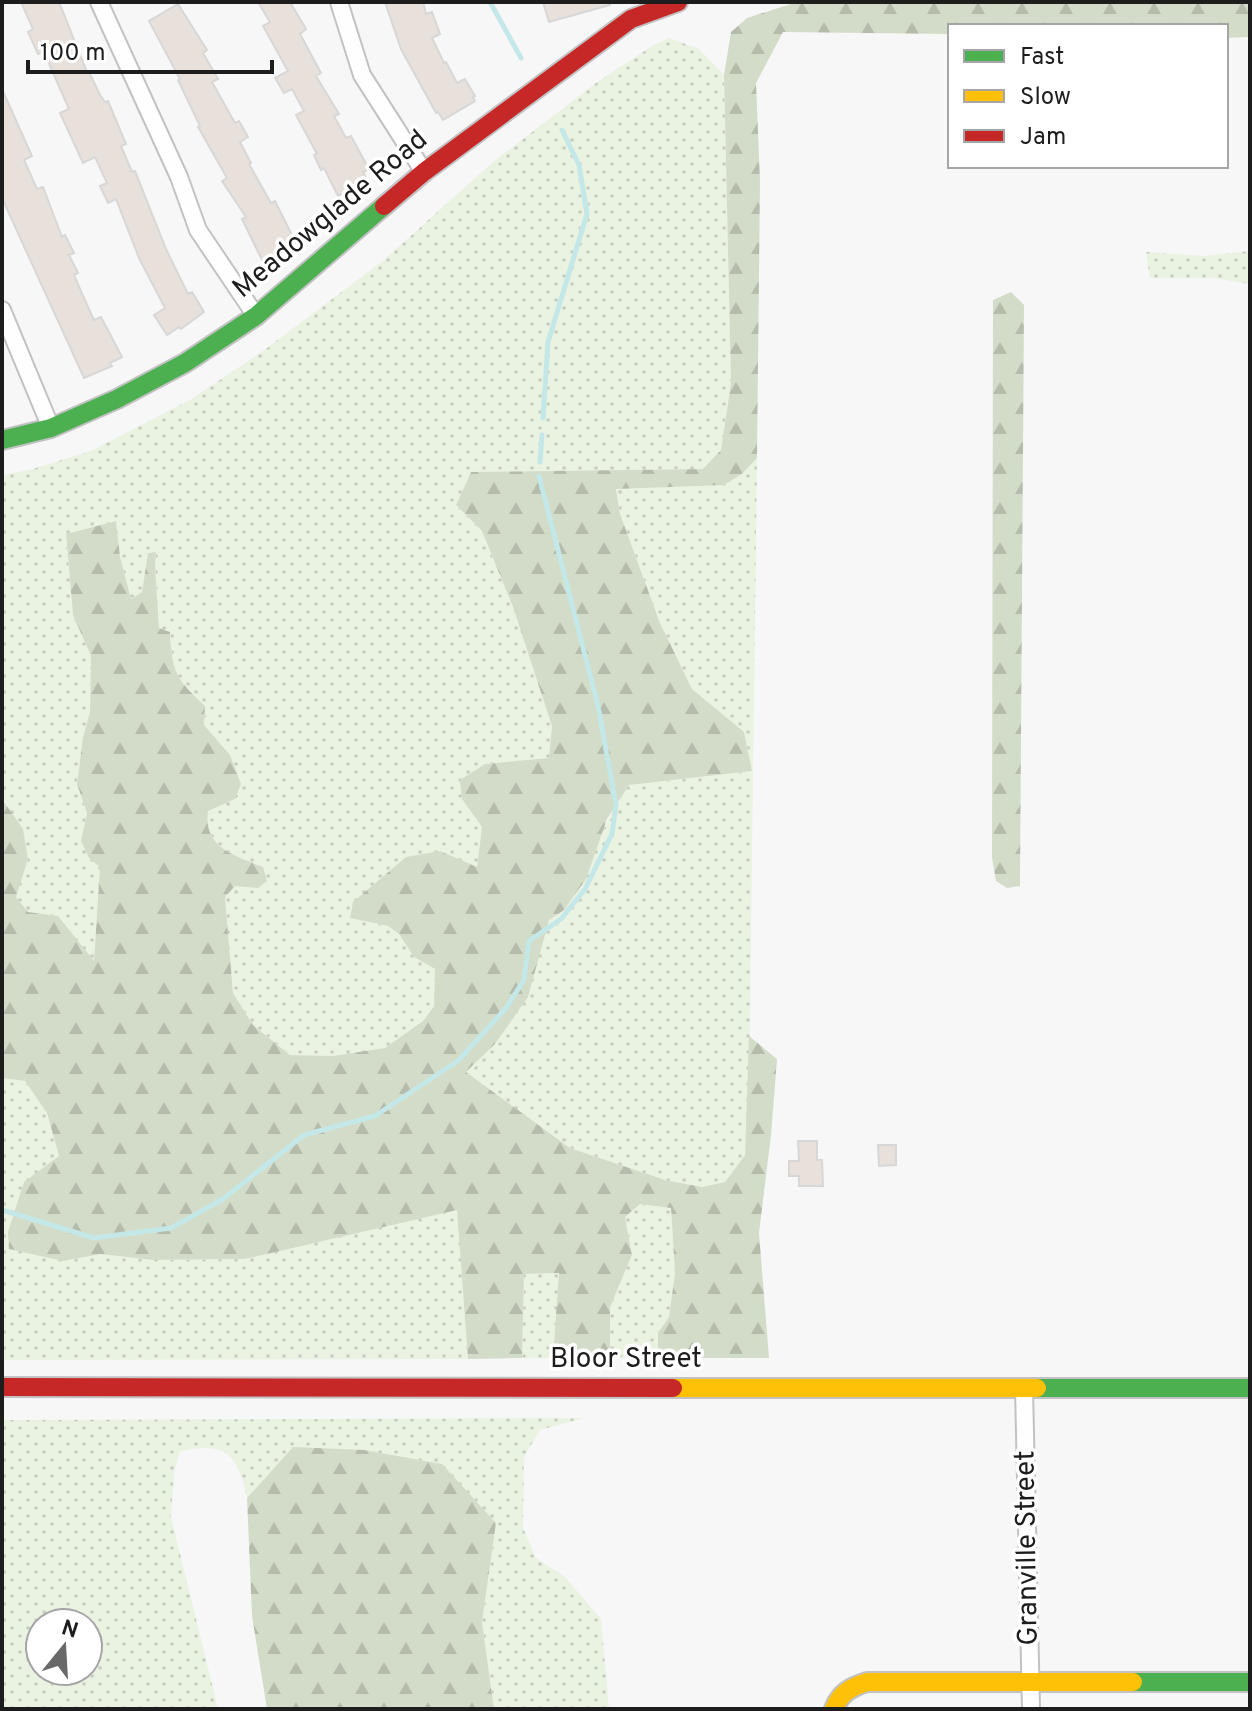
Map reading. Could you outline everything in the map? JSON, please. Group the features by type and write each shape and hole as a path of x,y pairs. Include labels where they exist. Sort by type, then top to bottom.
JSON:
{"street":[{"path":"99,2 179,177 198,230 256,316"},
{"path":"339,2 362,75 424,172"},
{"name":"Meadowglade Road","path":"2,440 51,428 117,399 185,363 256,316 424,172 628,10 678,2"},
{"path":"2,310 51,428"},
{"name":"Bloor Street","path":"2,1387 1250,1388"},
{"name":"Granville Street","path":"1024,1388 1031,1709"},
{"path":"834,1709 847,1688 867,1682 1250,1682"}],"green space":[{"path":"797,2 1250,2 1250,37 1228,38 1228,24 948,24 948,34 783,32 756,83 760,181 757,458 742,474 724,485 616,489 620,514 660,623 692,689 744,732 752,771 629,785 607,819 586,879 564,910 549,920 528,997 495,1044 466,1072 570,1148 665,1180 702,1187 725,1182 745,1155 749,1036 777,1059 759,1233 769,1358 658,1358 658,1333 669,1317 675,1273 671,1208 640,1204 625,1217 632,1255 610,1307 610,1358 553,1358 559,1273 524,1274 522,1358 468,1359 457,1210 245,1259 153,1260 101,1254 63,1261 9,1249 8,1232 24,1182 59,1156 47,1113 25,1081 2,1078 2,799 23,829 28,859 16,897 28,912 58,916 94,961 100,867 89,858 81,841 87,813 77,784 83,737 90,712 91,656 73,615 66,534 116,521 120,557 131,599 142,592 148,553 156,552 159,628 170,632 177,674 205,706 204,725 230,755 241,784 235,799 208,811 210,834 216,842 232,854 263,867 267,881 258,888 235,886 225,897 233,993 253,1025 290,1055 333,1056 385,1048 423,1021 434,1006 435,969 414,957 399,934 388,926 350,918 353,902 406,857 440,851 477,867 482,827 462,799 460,780 485,764 549,758 552,726 513,607 482,531 456,505 471,472 703,469 721,450 731,383 724,75 731,32 747,18"},
{"path":"669,38 699,49 724,75 731,383 721,450 704,469 471,472 456,505 482,531 513,607 552,726 549,759 485,764 462,799 482,827 477,868 440,851 350,918 388,926 399,934 414,957 435,969 434,1005 423,1021 385,1049 333,1056 290,1055 253,1025 233,993 225,897 235,886 264,867 232,854 210,834 207,811 235,799 230,755 204,725 205,706 177,674 170,632 159,628 156,552 148,553 142,592 131,600 120,557 116,521 66,535 73,615 91,656 90,712 83,737 77,784 87,813 81,841 89,857 100,866 94,963 58,916 28,912 15,896 28,859 6,802 2,799 2,475 91,451 190,400 263,351 384,260 493,162 596,83"},
{"path":"1250,251 1250,284 1213,278 1150,278 1146,252 1205,256"},
{"path":"1011,292 1024,305 1020,886 1007,888 996,881 992,858 993,300"},
{"path":"757,458 749,1093 745,1155 725,1182 702,1187 664,1180 570,1148 466,1072 495,1044 549,920 563,909 581,885 613,809 629,785 752,771 744,732 692,689 660,623 620,514 616,488 724,485 742,474"},
{"path":"2,1078 25,1081 47,1113 59,1157 24,1183 63,1261 101,1254 153,1260 245,1259 458,1209 468,1359 2,1360"},
{"path":"640,1204 671,1208 675,1273 669,1317 658,1333 658,1358 610,1358 610,1307 632,1255 625,1217"},
{"path":"560,1273 553,1358 522,1358 524,1274"},
{"path":"584,1418 540,1430 524,1457 523,1528 536,1558 565,1577 601,1619 609,1709 494,1709 482,1622 496,1523 293,1447 247,1498 239,1470 227,1454 208,1448 180,1451 174,1473 171,1517 218,1709 2,1709 2,1420"},
{"path":"293,1447 364,1450 442,1464 496,1523 482,1622 494,1709 267,1709 252,1616 247,1498"}],"building":[{"path":"21,2 59,2 87,72 105,102 108,101 126,144 121,146 132,172 135,171 166,249 188,294 192,292 204,312 181,329 179,327 167,335 154,315 165,308 139,258 116,199 108,203 100,186 107,183 95,157 83,163 60,113 69,109 44,52 38,54 28,32 33,29"},
{"path":"258,2 290,2 306,29 300,34 321,73 316,76 339,114 334,116 346,138 351,136 369,169 363,172 367,180 338,196 324,168 321,170 314,155 317,154 296,115 304,111 292,89 284,93 275,78 288,71 263,26 270,22"},
{"path":"385,2 423,2 426,14 432,12 440,34 432,38 444,63 457,83 465,79 475,101 443,120 436,113 401,49"},
{"path":"543,2 610,2 610,5 549,22"},
{"path":"178,4 207,50 203,53 218,79 212,82 235,123 239,121 248,137 240,142 249,164 271,203 275,201 296,243 264,264 242,219 246,217 222,181 227,178 198,127 180,79 149,21"},
{"path":"2,89 32,156 24,160 37,189 43,187 62,237 65,235 74,253 69,255 78,273 74,275 83,296 94,320 101,317 122,357 110,363 112,366 84,378 2,198"},
{"path":"798,1141 817,1141 817,1160 822,1160 823,1186 799,1186 799,1176 789,1176 789,1161 799,1161"},
{"path":"878,1145 896,1145 896,1165 879,1166"}],"waterway":[{"path":"490,2 521,58"},
{"path":"543,418 548,342 587,214 579,165 562,130"},
{"path":"540,462 542,435"},
{"path":"2,1210 94,1238 171,1228 223,1199 304,1135 375,1116 459,1060 506,1008 524,980 529,941 561,919 585,889 612,834 616,805 598,706 539,476"}],"traffic: fast":[{"path":"2,440 51,428 117,399 185,363 256,316 384,206"},
{"path":"1037,1388 1250,1388"},
{"path":"1133,1682 1250,1682"}],"traffic: slow":[{"path":"673,1388 1037,1388"},
{"path":"834,1709 847,1691 867,1682 1133,1682"}],"traffic: jam":[{"path":"384,206 424,172 631,19 678,2"},
{"path":"2,1387 673,1388"}]}
